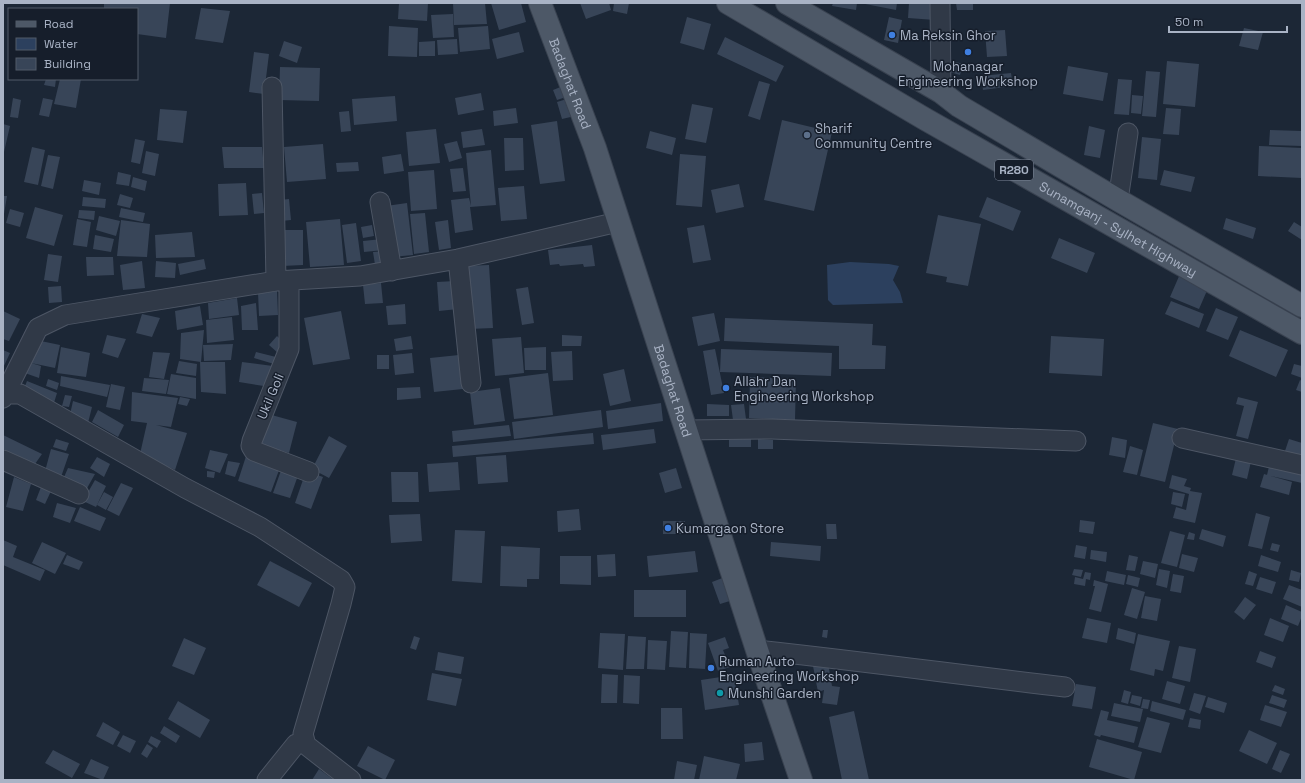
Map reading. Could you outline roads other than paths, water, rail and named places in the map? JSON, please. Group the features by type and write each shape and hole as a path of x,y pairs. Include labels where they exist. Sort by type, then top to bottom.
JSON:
{"main road":[{"name":"Badaghat Road","path":"540,3 595,148 685,430 800,780"},
{"name":"Sunamganj - Sylhet Highway","path":"728,3 932,123 1302,333"},
{"name":"Sunamganj - Sylhet Highway","path":"788,3 828,28 941,92 958,106 1302,306"},
{"path":"813,53 828,28"}],"street":[{"path":"940,3 941,92"},
{"path":"272,87 282,281"},
{"path":"1118,200 1128,133"},
{"path":"380,202 392,271"},
{"path":"351,780 306,745 303,734 341,604 345,587 341,580 260,526 185,488 20,394 5,390 38,328 65,315 282,281 360,276 392,271 458,259 618,222"},
{"path":"458,259 471,383"},
{"name":"Ukil Goli","path":"282,281 289,349 251,446 254,451 309,472"},
{"path":"685,430 772,429 1076,441"},
{"path":"1182,438 1302,464"},
{"path":"3,460 79,494"},
{"path":"757,650 1065,687"},
{"path":"267,780 296,744 305,742"}],"water":[{"path":"850,262 899,266 893,280 900,292 903,303 833,305 828,300 827,265"}],"place":[{"name":"Ma Reksin Ghor","path":"892,35"},
{"name":"Mohanagar Engineering Workshop","path":"968,52"},
{"name":"Sharif Community Centre","path":"807,135"},
{"name":"Allahr Dan Engineering Workshop","path":"726,388"},
{"name":"Kumargaon Store","path":"668,528"},
{"name":"Ruman Auto Engineering Workshop","path":"711,668"},
{"name":"Munshi Garden","path":"720,693"}]}
